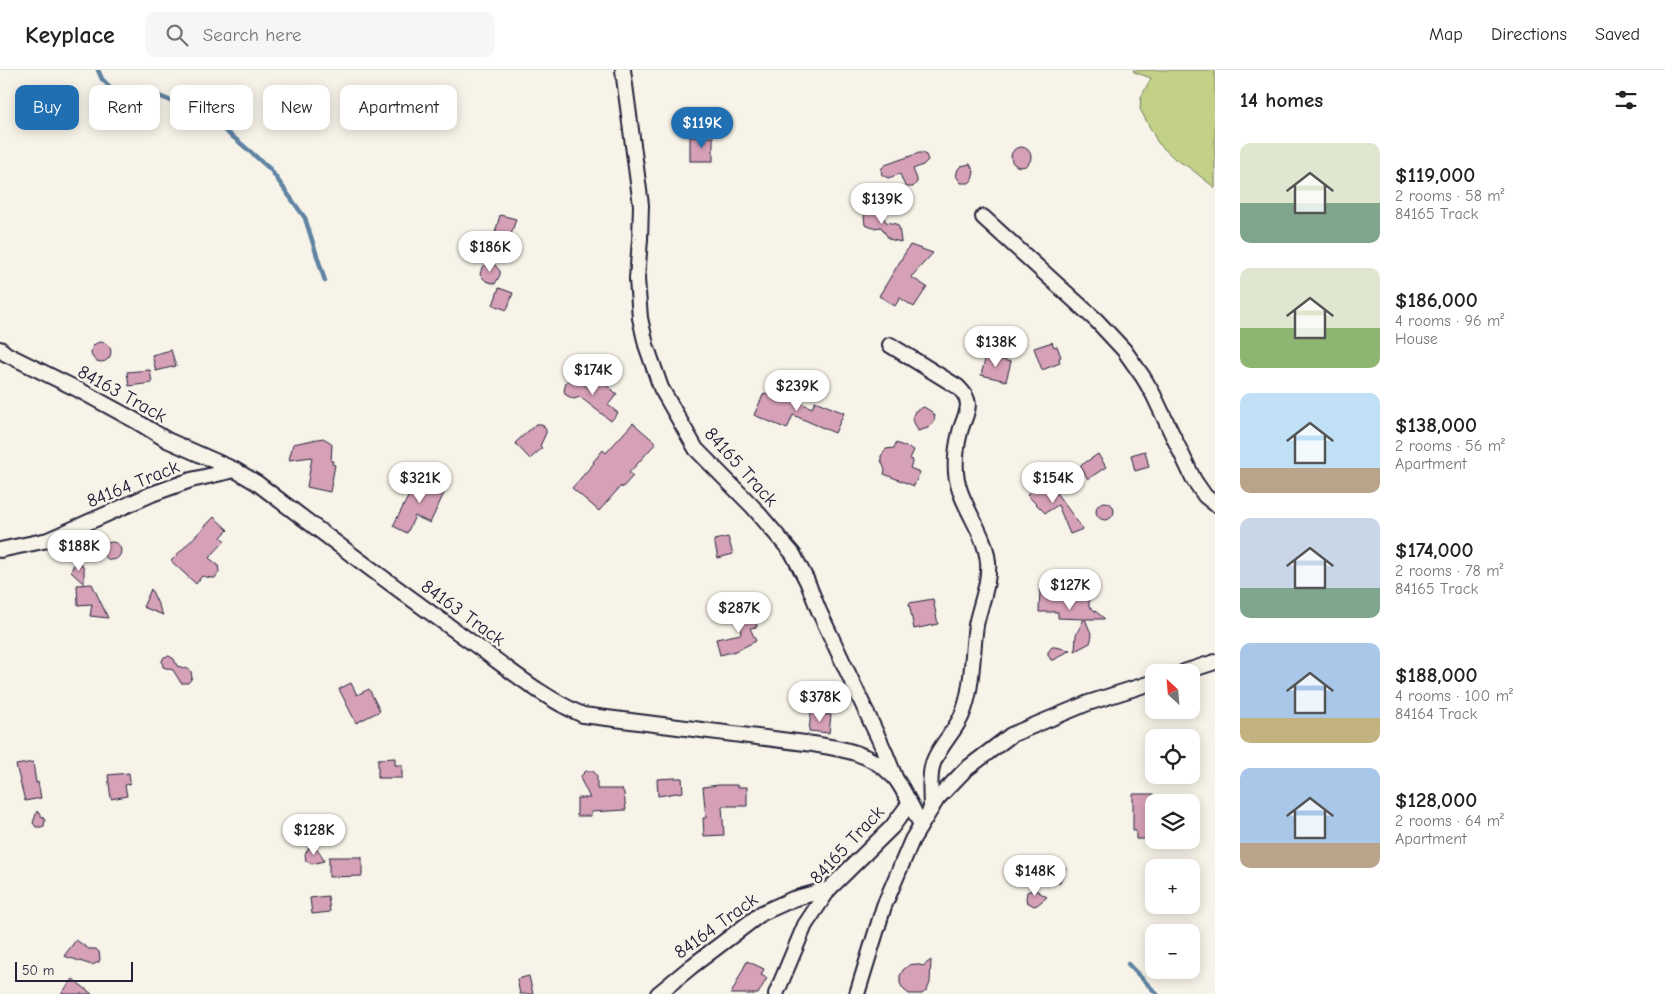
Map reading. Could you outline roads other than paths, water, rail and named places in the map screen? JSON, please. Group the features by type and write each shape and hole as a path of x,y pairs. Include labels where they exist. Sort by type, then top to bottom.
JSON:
{"street":[{"name":"84165 Track","path":"623,70 640,205 640,239 636,279 640,318 646,345 661,388 696,449 753,507 793,554 882,743 896,778"},
{"path":"983,218 1097,321 1124,350 1153,394 1194,480 1205,496 1215,504"},
{"path":"890,345 958,387 965,394 969,408 960,432 956,474 962,496 981,536 988,562 987,578 976,625 970,685 963,714 932,767 931,809"},
{"name":"84163 Track","path":"0,349 6,354 136,421 167,440 235,470 257,483 456,631 567,708 583,715 844,749 864,755 896,778 920,825"},
{"name":"84164 Track","path":"0,550 48,540 120,507 168,488 191,480 235,470"},
{"path":"1200,667 1215,662"},
{"path":"857,994 884,906 912,840 937,799 965,770 1011,735 1088,703 1145,685"},
{"name":"84165 Track","path":"776,994 805,924 829,889 892,827 909,804"},
{"name":"84164 Track","path":"658,994 762,913 793,899 829,889"}],"waterway":[{"path":"98,70 102,79 121,98 159,96 203,114 270,169 305,218 325,281"},
{"path":"1128,964 1157,994"}]}
